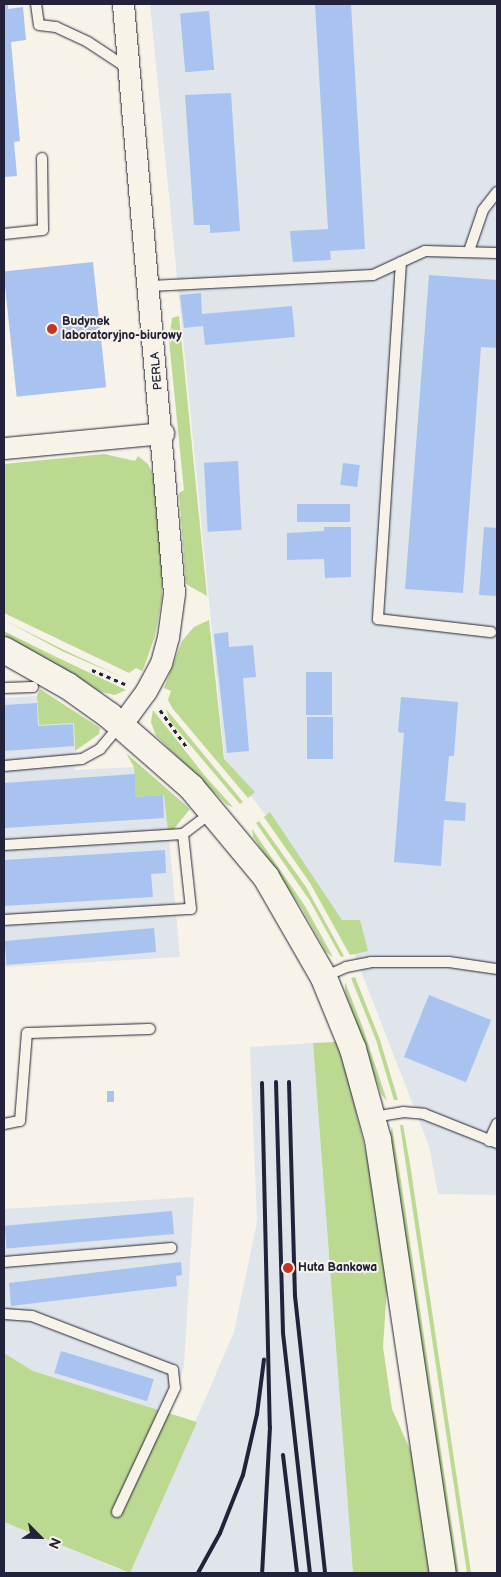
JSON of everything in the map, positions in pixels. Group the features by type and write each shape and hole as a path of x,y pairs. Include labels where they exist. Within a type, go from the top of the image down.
{"street":[{"name":"PERLA","path":"121,725 155,676 165,650 172,616 174,562 124,4"},
{"path":"4,448 163,433"},
{"path":"4,650 68,686 121,725 174,770 213,810 270,884 324,978 353,1049 373,1117 443,1573"}],"lane":[{"path":"36,4 39,25 56,27 88,42 130,70"},
{"path":"4,234 43,230 42,158"},
{"path":"469,250 483,210 497,192"},
{"path":"150,286 374,274 425,250 469,250 497,253"},
{"path":"401,262 378,619 491,632"},
{"path":"4,688 33,687"},
{"path":"4,766 82,759 100,750 121,725"},
{"path":"4,845 183,834 213,810"},
{"path":"4,920 190,909 183,834"},
{"path":"324,978 346,967 371,962 449,962 497,969"},
{"path":"4,1124 20,1121 27,1033 150,1029"},
{"path":"373,1117 404,1112 424,1114 493,1142 497,1124"},
{"path":"4,1262 171,1248"},
{"path":"4,1314 32,1316 173,1370 175,1388 118,1512"}],"shaded area":[{"path":"150,4 497,4 497,1195 438,1194 429,1146 349,940 292,849 225,763"},
{"path":"37,696 39,725 74,723 75,770 134,767 135,796 165,795 180,957 4,967 4,698"},
{"name":"Huta Bankowa","path":"313,1043 353,1573 130,1573 234,1332 257,1222 250,1047"},
{"path":"194,1197 184,1366 170,1414 33,1371 4,1353 4,1209"},
{"path":"4,1522 128,1573 4,1573"}],"green space":[{"path":"179,316 207,596 186,584 179,493 184,490 169,340 172,318"},
{"path":"104,454 135,461 138,456 148,464 154,477 162,562 162,598 155,636 144,667 142,671 136,668 129,673 4,613 4,464"},
{"path":"4,620 64,650 124,678 64,652"},
{"path":"209,620 224,759 255,792 248,798 173,709 168,700 171,691 164,688 182,641 194,627"},
{"path":"4,631 126,690 115,695 101,692 4,635"},
{"path":"40,689 100,728 99,734 75,751 74,723 39,725 37,696"},
{"path":"166,709 243,802 240,804 169,720"},
{"path":"153,710 205,776 233,807 227,805 156,736 151,722"},
{"path":"126,753 190,809 173,830 168,831 164,795 135,797 134,767"},
{"path":"270,812 342,920 360,920 368,951 350,955 310,883 264,817"},
{"path":"259,821 306,887 344,956 341,957 310,901 256,823"},
{"path":"252,829 305,906 333,957 326,952 302,909 253,837"},
{"path":"355,977 380,1040 398,1100 394,1100 376,1040 351,978"},
{"path":"345,982 363,1028 387,1101 381,1094 345,991"},
{"path":"336,1042 347,1075 371,1173 387,1287 383,1347 392,1409 412,1454 430,1573 353,1573 313,1043"},
{"path":"400,1125 403,1125 410,1164 471,1573 467,1573"},
{"path":"392,1127 459,1573 456,1573 390,1134"},
{"path":"4,1353 33,1371 197,1422 130,1573 4,1522"}],"building":[{"path":"4,4 8,4 8,9 23,7 26,40 11,42 20,141 14,142 17,176 4,177"},
{"path":"315,4 351,4 365,249 330,251 331,260 293,262 290,231 328,229"},
{"path":"209,11 214,70 185,72 180,14"},
{"path":"231,93 240,231 210,233 210,225 194,225 185,95"},
{"name":"Budynek laboratoryjno-biurowy","path":"93,262 106,387 17,397 4,271"},
{"path":"429,275 497,280 497,348 481,347 463,593 405,589"},
{"path":"201,293 202,314 292,306 295,337 205,345 203,326 184,328 180,295"},
{"path":"238,461 242,530 208,532 204,463"},
{"path":"343,463 360,465 357,487 340,485"},
{"path":"297,504 350,504 350,522 297,522"},
{"path":"324,527 351,527 351,577 325,578 324,559 287,560 287,533 324,531"},
{"path":"484,527 497,528 497,596 479,595"},
{"path":"228,632 229,647 253,645 256,677 243,678 249,751 227,753 214,634"},
{"path":"306,672 332,672 332,715 306,715"},
{"path":"401,697 458,702 454,756 449,756 445,801 466,803 465,821 444,820 441,866 394,862 404,733 398,732"},
{"path":"37,703 38,726 73,724 74,746 4,751 4,705"},
{"path":"307,717 333,717 333,759 307,759"},
{"path":"135,774 135,797 163,795 164,818 4,828 4,783"},
{"path":"165,850 166,873 151,874 153,897 4,906 4,860"},
{"path":"154,928 156,952 7,965 5,941"},
{"path":"429,995 491,1020 466,1082 404,1057"},
{"path":"107,1091 114,1091 114,1102 107,1102"},
{"path":"172,1211 174,1234 7,1249 5,1226"},
{"path":"181,1262 182,1275 176,1276 177,1286 11,1306 9,1283"},
{"path":"61,1351 154,1379 147,1401 54,1373"}],"railway":[{"path":"276,1082 283,1333 310,1573"},
{"path":"289,1082 295,1296 325,1573"},
{"path":"262,1083 270,1427 262,1573"},
{"path":"198,1573 220,1533 243,1475 257,1414 264,1359"},
{"path":"283,1455 297,1573"}],"place":[{"name":"Budynek laboratoryjno-biurowy","path":"52,329"},
{"name":"Huta Bankowa","path":"288,1268"}]}
